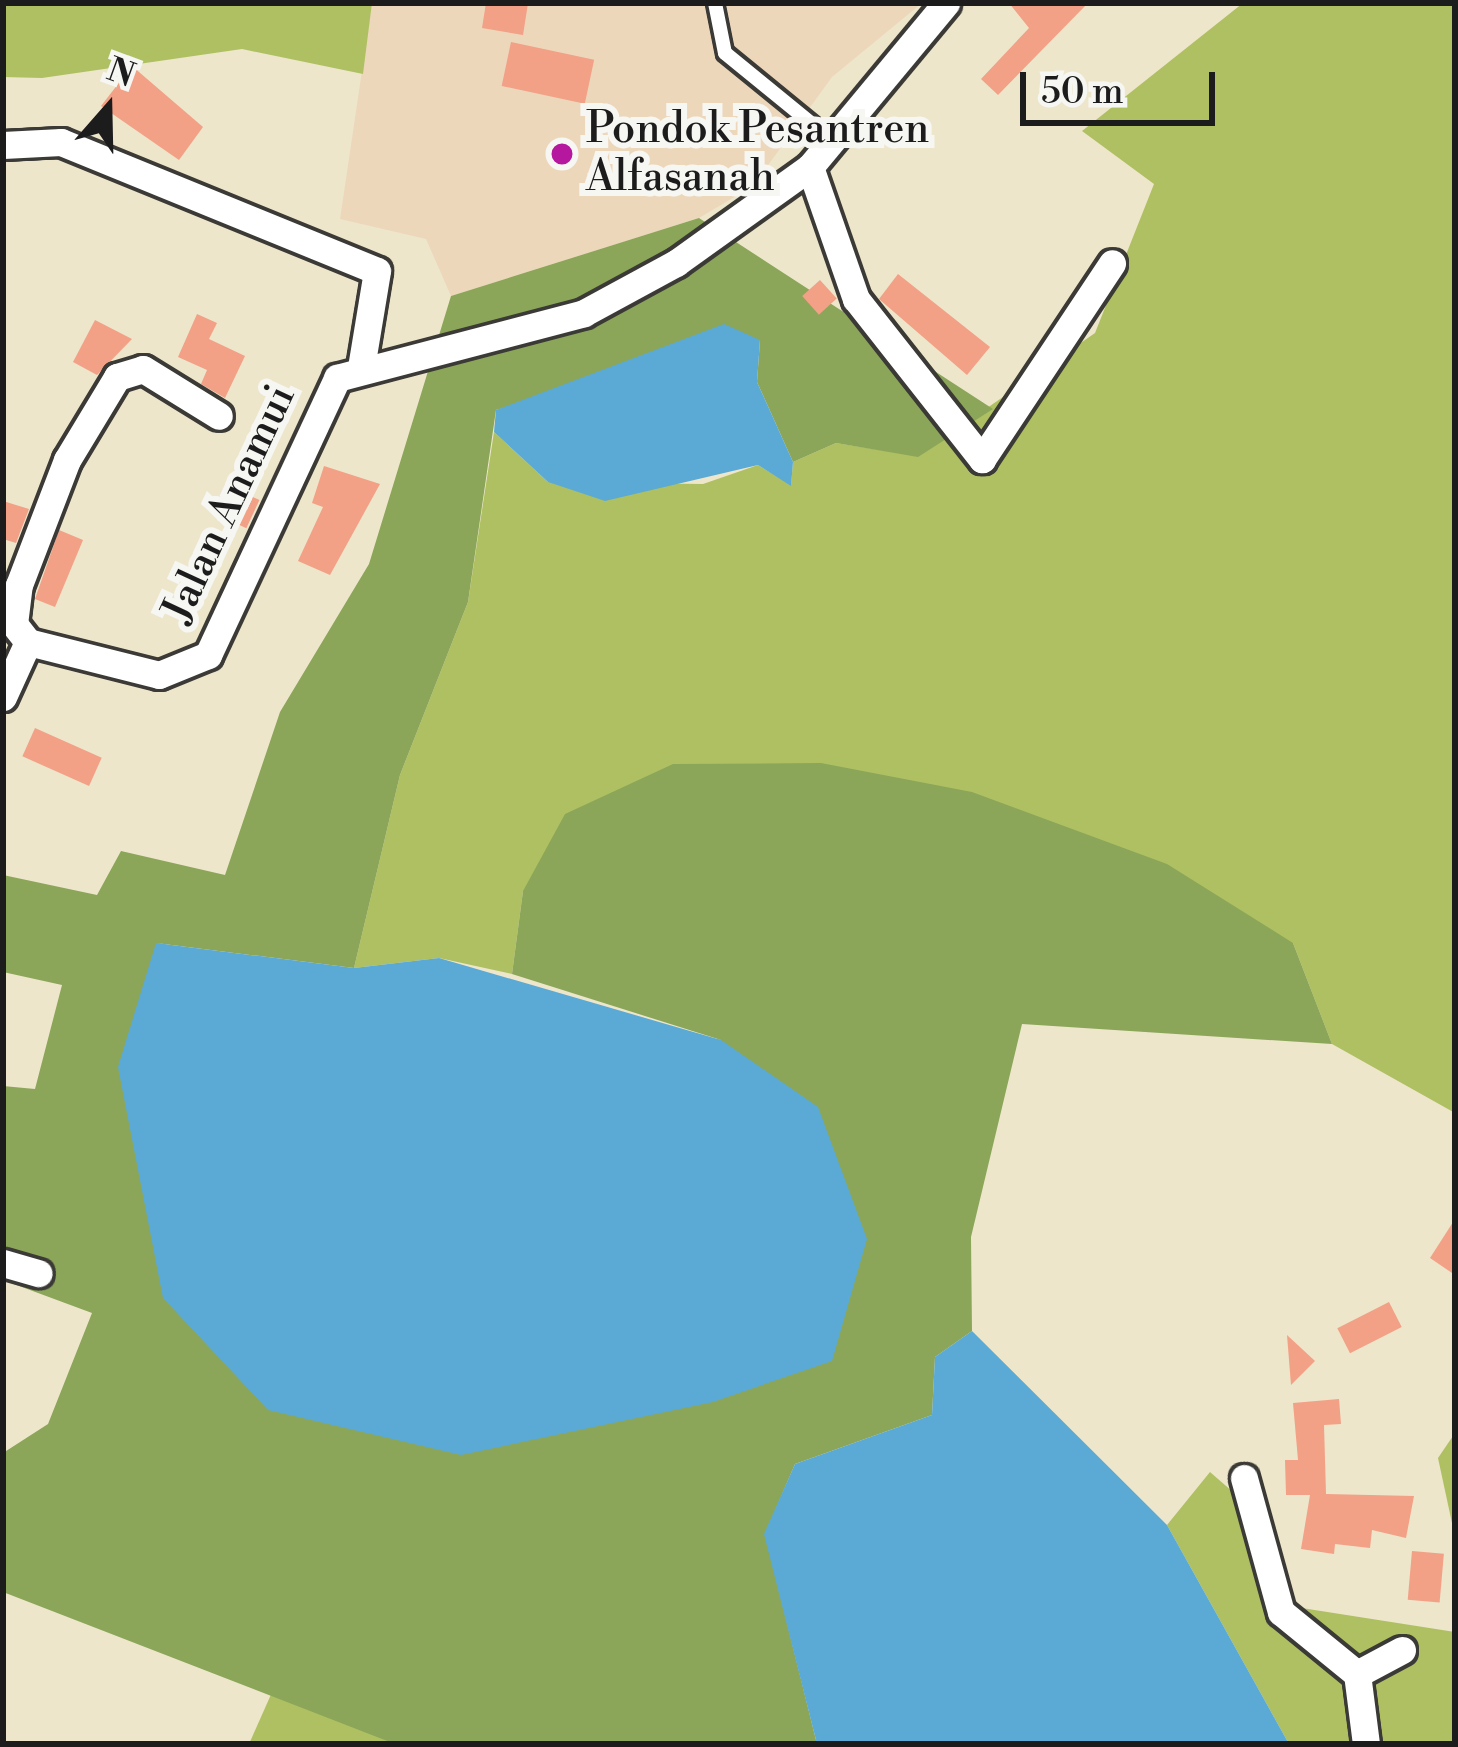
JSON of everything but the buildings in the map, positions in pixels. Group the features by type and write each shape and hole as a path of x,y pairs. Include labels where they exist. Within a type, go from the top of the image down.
{"street":[{"name":"Jalan Anamui","path":"28,643 159,675 208,655 274,530 313,411 338,378 584,313 810,167 828,137 946,3"},
{"path":"3,145 61,142 377,271 362,368"},
{"path":"810,167 856,299 982,459 1112,263"},
{"path":"3,697 28,643 14,624 19,585 67,460 118,377 143,369 219,416"},
{"path":"3,1262 39,1273"},
{"path":"1244,1478 1281,1612 1357,1674 1366,1744"},
{"path":"1357,1674 1402,1650"}],"lane":[{"path":"715,3 725,53 828,137"}],"shaded area":[{"name":"Pondok Pesantren Alfasanah","path":"372,3 922,3 832,77 753,186 699,218 451,296 426,239 340,219"}],"green space":[{"path":"3,3 372,3 363,74 242,49 42,78 3,77"},
{"path":"1243,3 1455,3 1455,1113 1332,1044 1293,943 523,891 512,974 439,958 354,968 400,775 468,602 494,432 548,482 703,484 758,465 791,485 793,462 836,443 918,456 1095,333 1154,184 1082,131"},
{"path":"699,218 993,409 918,457 836,443 793,462 757,382 760,340 496,410 468,602 400,775 354,968 156,943 721,1040 512,974 523,891 565,814 673,764 821,763 972,792 1167,864 1293,943 1332,1044 1022,1024 971,1237 972,1331 935,1357 932,1415 795,1464 765,1534 817,1744 395,1744 3,1592 3,1453 48,1424 92,1313 3,1280 3,1086 35,1089 62,985 3,972 3,875 97,895 121,851 225,875 280,712 369,564 451,296"},
{"path":"1455,1433 1455,1537 1438,1458"},
{"path":"1210,1472 1264,1519 1289,1606 1455,1632 1455,1744 1289,1744 1167,1525"},
{"path":"273,1690 395,1744 249,1744"}],"water":[{"path":"724,324 760,340 757,382 793,462 791,486 758,465 605,501 548,482 494,432 496,410"},
{"path":"156,943 354,968 439,958 721,1040 818,1107 867,1239 832,1361 713,1402 461,1455 268,1410 163,1298 118,1067"},
{"path":"972,1331 1167,1525 1289,1744 817,1744 764,1534 795,1464 932,1415 935,1357"}],"place":[{"name":"Pondok Pesantren Alfasanah","path":"562,154"}]}
